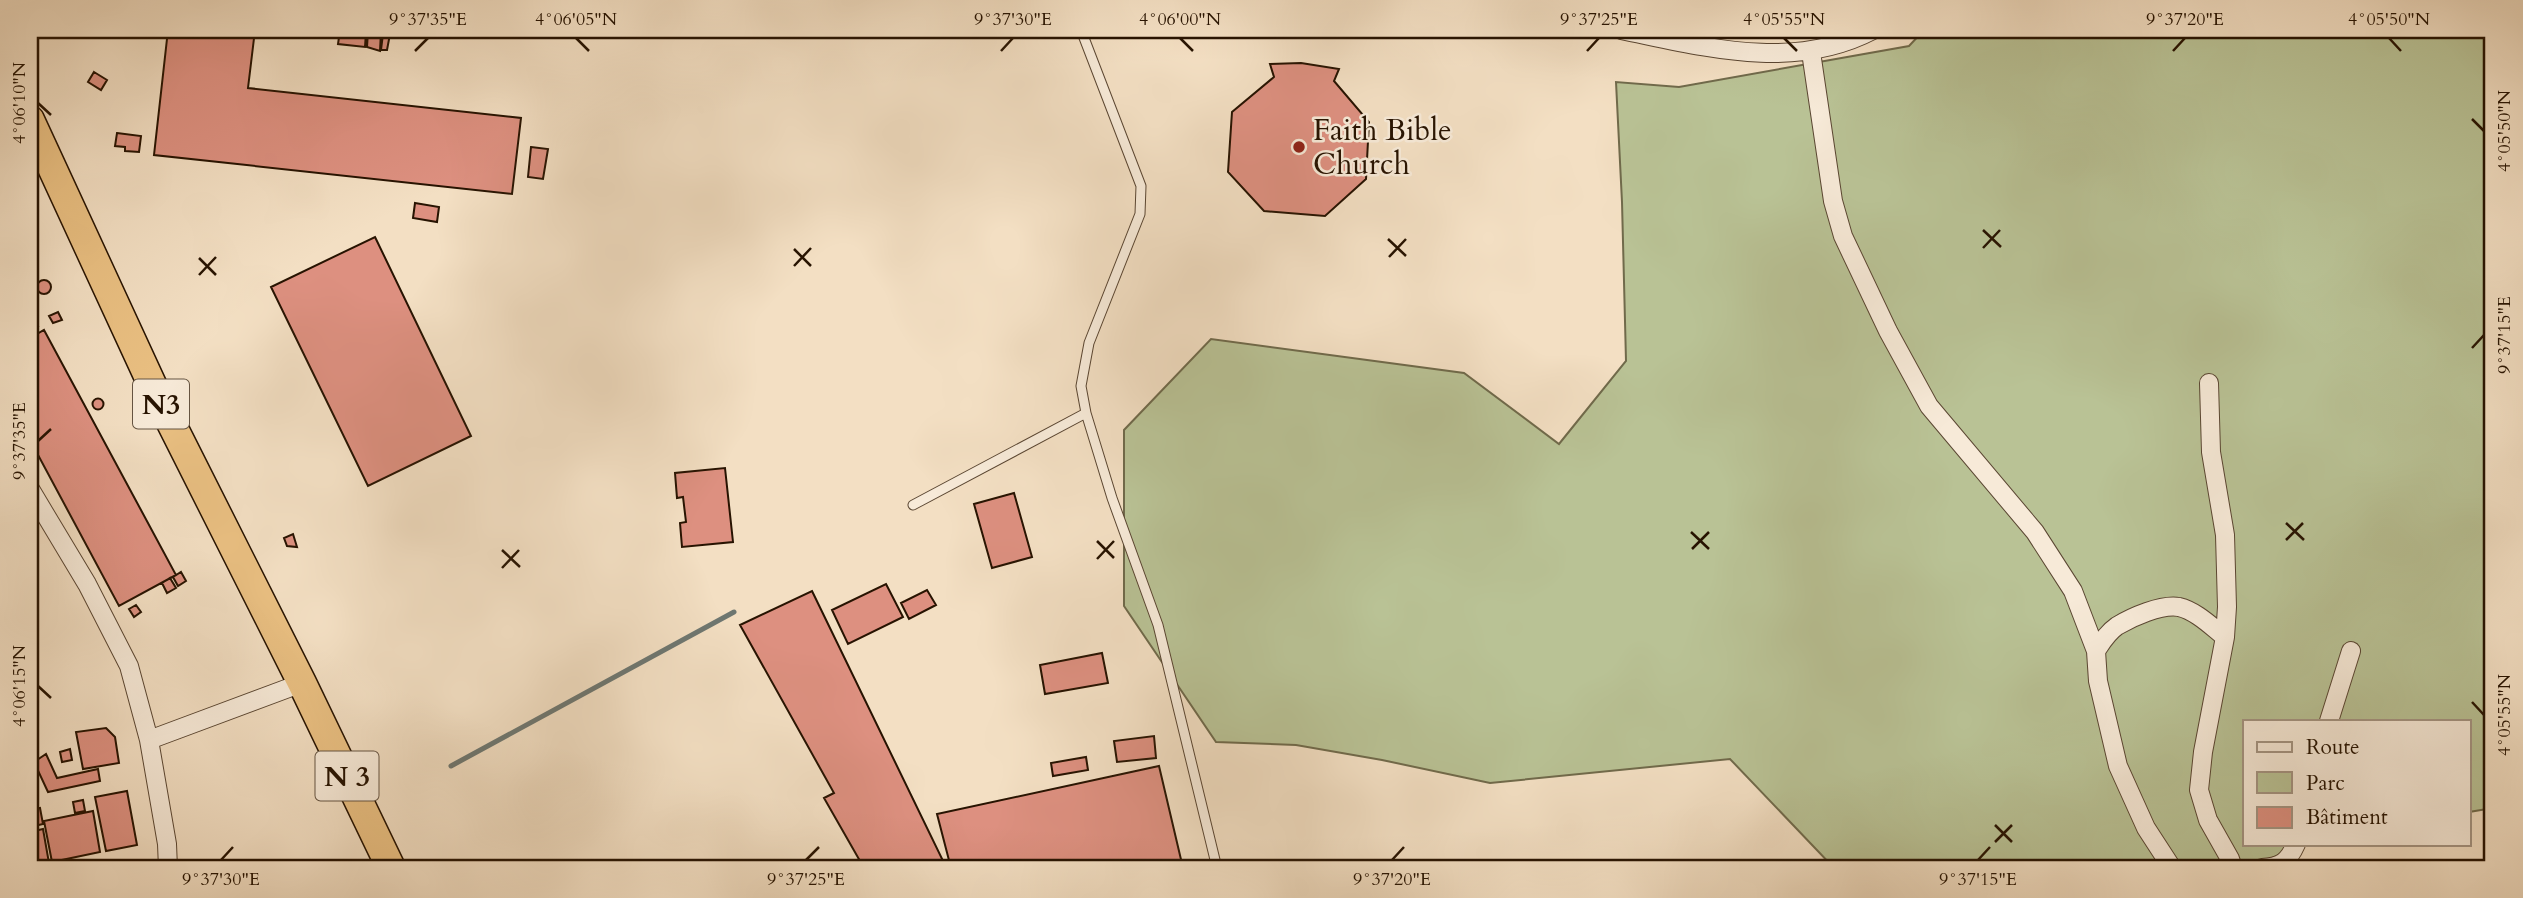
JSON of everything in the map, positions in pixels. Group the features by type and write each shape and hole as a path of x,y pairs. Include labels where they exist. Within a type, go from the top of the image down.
{"highway":[{"name":"N3","path":"30,120 155,391 302,683"},
{"name":"N 3","path":"302,683 391,868"}],"street":[{"path":"1621,30 1761,54 1811,52 1873,30"},
{"path":"1811,52 1833,201 1843,236 1888,331 1929,406 2035,533 2073,591 2096,652 2098,681 2118,766 2146,828 2172,868"},
{"path":"2209,383 2211,452 2225,535 2227,607 2225,637 2203,752 2199,789 2208,820 2233,868"},
{"path":"30,489 88,584 129,666 149,740 167,844 168,868"},
{"path":"2096,652 2107,635 2117,626 2162,608 2179,607 2190,612 2225,637"},
{"path":"2329,720 2351,650"},
{"path":"149,740 302,683"},
{"path":"2262,868 2277,867 2286,862 2295,846"}],"lane":[{"path":"1081,30 1141,186 1140,214 1089,343 1081,386 1086,413 1112,498 1158,625 1217,868"},
{"path":"913,505 1086,413"}],"green space":[{"path":"1924,30 2493,31 2493,808 2470,812 2470,720 2243,720 2243,846 2300,846 2248,868 1834,868 1730,759 1490,783 1296,745 1216,742 1124,606 1124,430 1211,339 1464,373 1559,444 1626,361 1616,82 1679,87 1909,46"}],"building":[{"path":"168,30 255,30 248,88 521,118 512,194 154,155"},
{"path":"340,30 366,32 365,47 338,44"},
{"path":"368,31 381,31 380,51 367,47"},
{"path":"383,34 390,34 387,50 381,50"},
{"name":"Faith Bible Church","path":"1301,63 1339,69 1334,81 1369,122 1366,179 1325,216 1264,211 1228,172 1232,112 1274,77 1270,64"},
{"path":"94,72 107,80 101,90 88,82"},
{"path":"117,133 141,136 139,152 125,151 125,147 115,146"},
{"path":"531,147 548,149 543,179 528,177"},
{"path":"415,203 439,207 437,222 413,218"},
{"path":"375,237 471,436 368,486 271,287"},
{"path":"41,280 47,280 51,287 47,294 41,294 37,290 37,284"},
{"path":"30,308 38,326 30,329"},
{"path":"58,312 62,320 53,323 49,316"},
{"path":"44,330 176,575 119,606 30,440 30,338"},
{"path":"98,399 102,400 102,408 98,409 94,408 93,404 94,400"},
{"path":"725,468 733,542 682,547 680,523 686,522 683,497 677,498 675,473"},
{"path":"1014,493 1032,557 992,568 974,504"},
{"path":"293,534 297,547 287,546 284,538"},
{"path":"181,572 186,581 178,586 173,577"},
{"path":"170,578 176,588 167,593 162,583"},
{"path":"886,584 903,617 848,644 832,610"},
{"path":"927,590 936,605 909,619 901,603"},
{"path":"812,591 945,868 864,868 824,798 834,793 740,625"},
{"path":"136,605 141,612 134,617 129,609"},
{"path":"1102,653 1108,683 1045,694 1040,665"},
{"path":"106,728 115,737 119,763 83,769 76,732"},
{"path":"1154,736 1156,758 1117,762 1114,741"},
{"path":"70,749 72,760 62,762 60,752"},
{"path":"46,754 57,778 98,769 100,781 48,792 34,762"},
{"path":"1086,757 1088,770 1053,776 1051,763"},
{"path":"1159,766 1183,868 951,868 937,814"},
{"path":"127,791 137,845 106,851 95,797"},
{"path":"83,800 85,811 75,813 73,802"},
{"path":"40,808 43,824 30,827 30,810"},
{"path":"93,811 100,852 52,862 44,821"},
{"path":"43,829 49,863 37,866 30,832"}],"waterway":[{"path":"451,766 734,612"}],"place":[{"name":"Faith Bible Church","path":"1299,147"}]}
